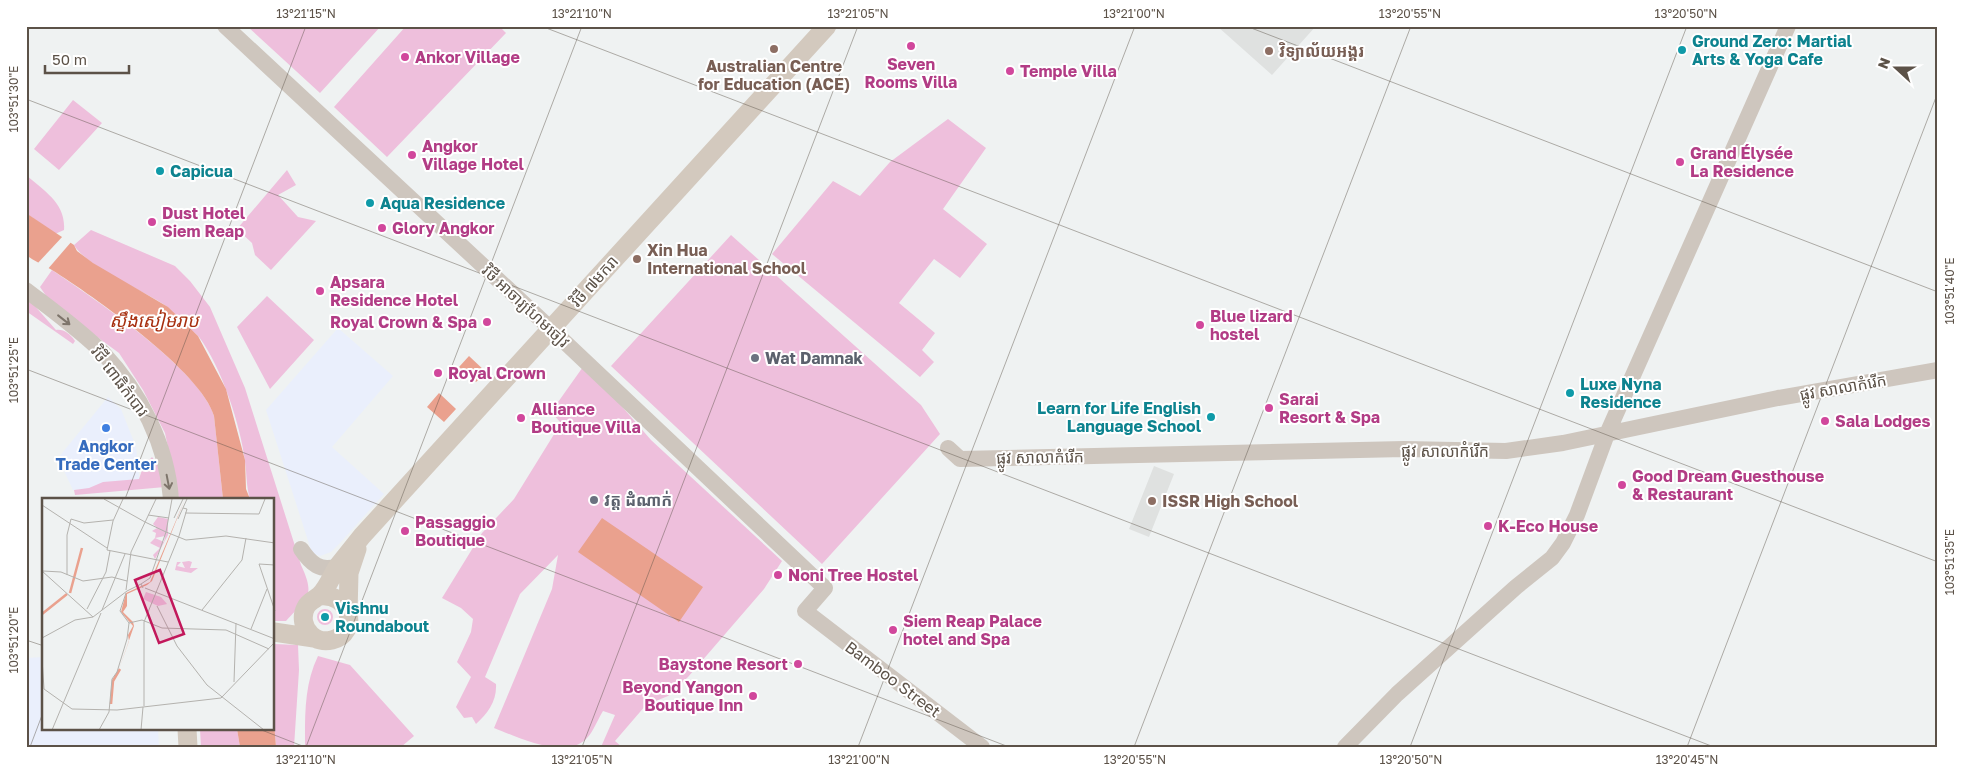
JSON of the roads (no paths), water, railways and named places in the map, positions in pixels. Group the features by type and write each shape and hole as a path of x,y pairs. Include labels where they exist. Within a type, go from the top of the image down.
{"main road":[{"name":"វិថី ៧មករា","path":"319,596 338,566 362,536 827,26"},
{"name":"វិថី ៧មករា","path":"348,614 349,573 362,536"},
{"path":"319,596 334,597 341,601 348,614 346,629 336,639 326,641 276,632 303,615 310,602 319,596"},
{"path":"303,615 307,632 314,638"},
{"path":"187,730 188,747"}],"street":[{"name":"វិថី អាចារ្យហែមចៀវ","path":"225,26 551,329 825,588 805,611"},
{"path":"1345,747 1397,694 1516,587 1552,558 1562,543 1577,515 1607,434 1788,26"},
{"name":"វិថី ពោធិកំបោរ","path":"26,290 104,354 146,412 163,454 170,498"},
{"name":"ផ្លូវ សាលាកំរើក","path":"948,448 960,459 1404,449 1506,451 1542,447 1778,398 1938,370"},
{"path":"301,549 314,565 322,569 338,566"},
{"name":"Bamboo Street","path":"805,611 982,747"}],"water":[{"name":"ស្ទឹងសៀមរាប","path":"26,213 74,245 77,251 93,263 168,307 198,336 226,389 245,460 246,489 250,498 223,498 214,416 205,398 189,378 144,336 118,316 52,270 26,255"},
{"path":"469,356 486,372 476,382 459,367"},
{"path":"439,393 456,409 444,422 427,407"},
{"path":"602,518 703,587 679,622 578,552"},
{"path":"237,730 275,730 276,747 240,747"}],"place":[{"name":"Seven Rooms Villa","path":"911,46"},
{"name":"Australian Centre for Education (ACE)","path":"774,49"},
{"name":"Ground Zero: Martial Arts & Yoga Cafe","path":"1682,50"},
{"name":"វិទ្យាល័យអង្គរ","path":"1269,51"},
{"name":"Ankor Village","path":"405,57"},
{"name":"Temple Villa","path":"1010,71"},
{"name":"Angkor Village Hotel","path":"412,155"},
{"name":"Grand Élysée La Residence","path":"1680,162"},
{"name":"Capicua","path":"160,171"},
{"name":"Aqua Residence","path":"370,203"},
{"name":"Dust Hotel Siem Reap","path":"152,222"},
{"name":"Glory Angkor","path":"382,228"},
{"name":"Xin Hua International School","path":"637,259"},
{"name":"Apsara Residence Hotel","path":"320,291"},
{"name":"Royal Crown & Spa","path":"487,322"},
{"name":"Blue lizard hostel","path":"1200,325"},
{"name":"Wat Damnak","path":"755,358"},
{"name":"Royal Crown","path":"438,373"},
{"name":"Luxe Nyna Residence","path":"1570,393"},
{"name":"Sarai Resort & Spa","path":"1269,408"},
{"name":"Learn for Life English Language School","path":"1211,417"},
{"name":"Alliance Boutique Villa","path":"521,418"},
{"name":"Sala Lodges","path":"1825,421"},
{"name":"Angkor Trade Center","path":"106,428"},
{"name":"Good Dream Guesthouse & Restaurant","path":"1622,485"},
{"name":"វត្ត ដំំណាក់","path":"594,500"},
{"name":"ISSR High School","path":"1152,501"},
{"name":"K-Eco House","path":"1488,526"},
{"name":"Passaggio Boutique","path":"405,531"},
{"name":"Noni Tree Hostel","path":"778,575"},
{"name":"Vishnu Roundabout","path":"325,617"},
{"name":"Siem Reap Palace hotel and Spa","path":"893,630"},
{"name":"Baystone Resort","path":"798,664"},
{"name":"Beyond Yangon Boutique Inn","path":"753,696"}]}
